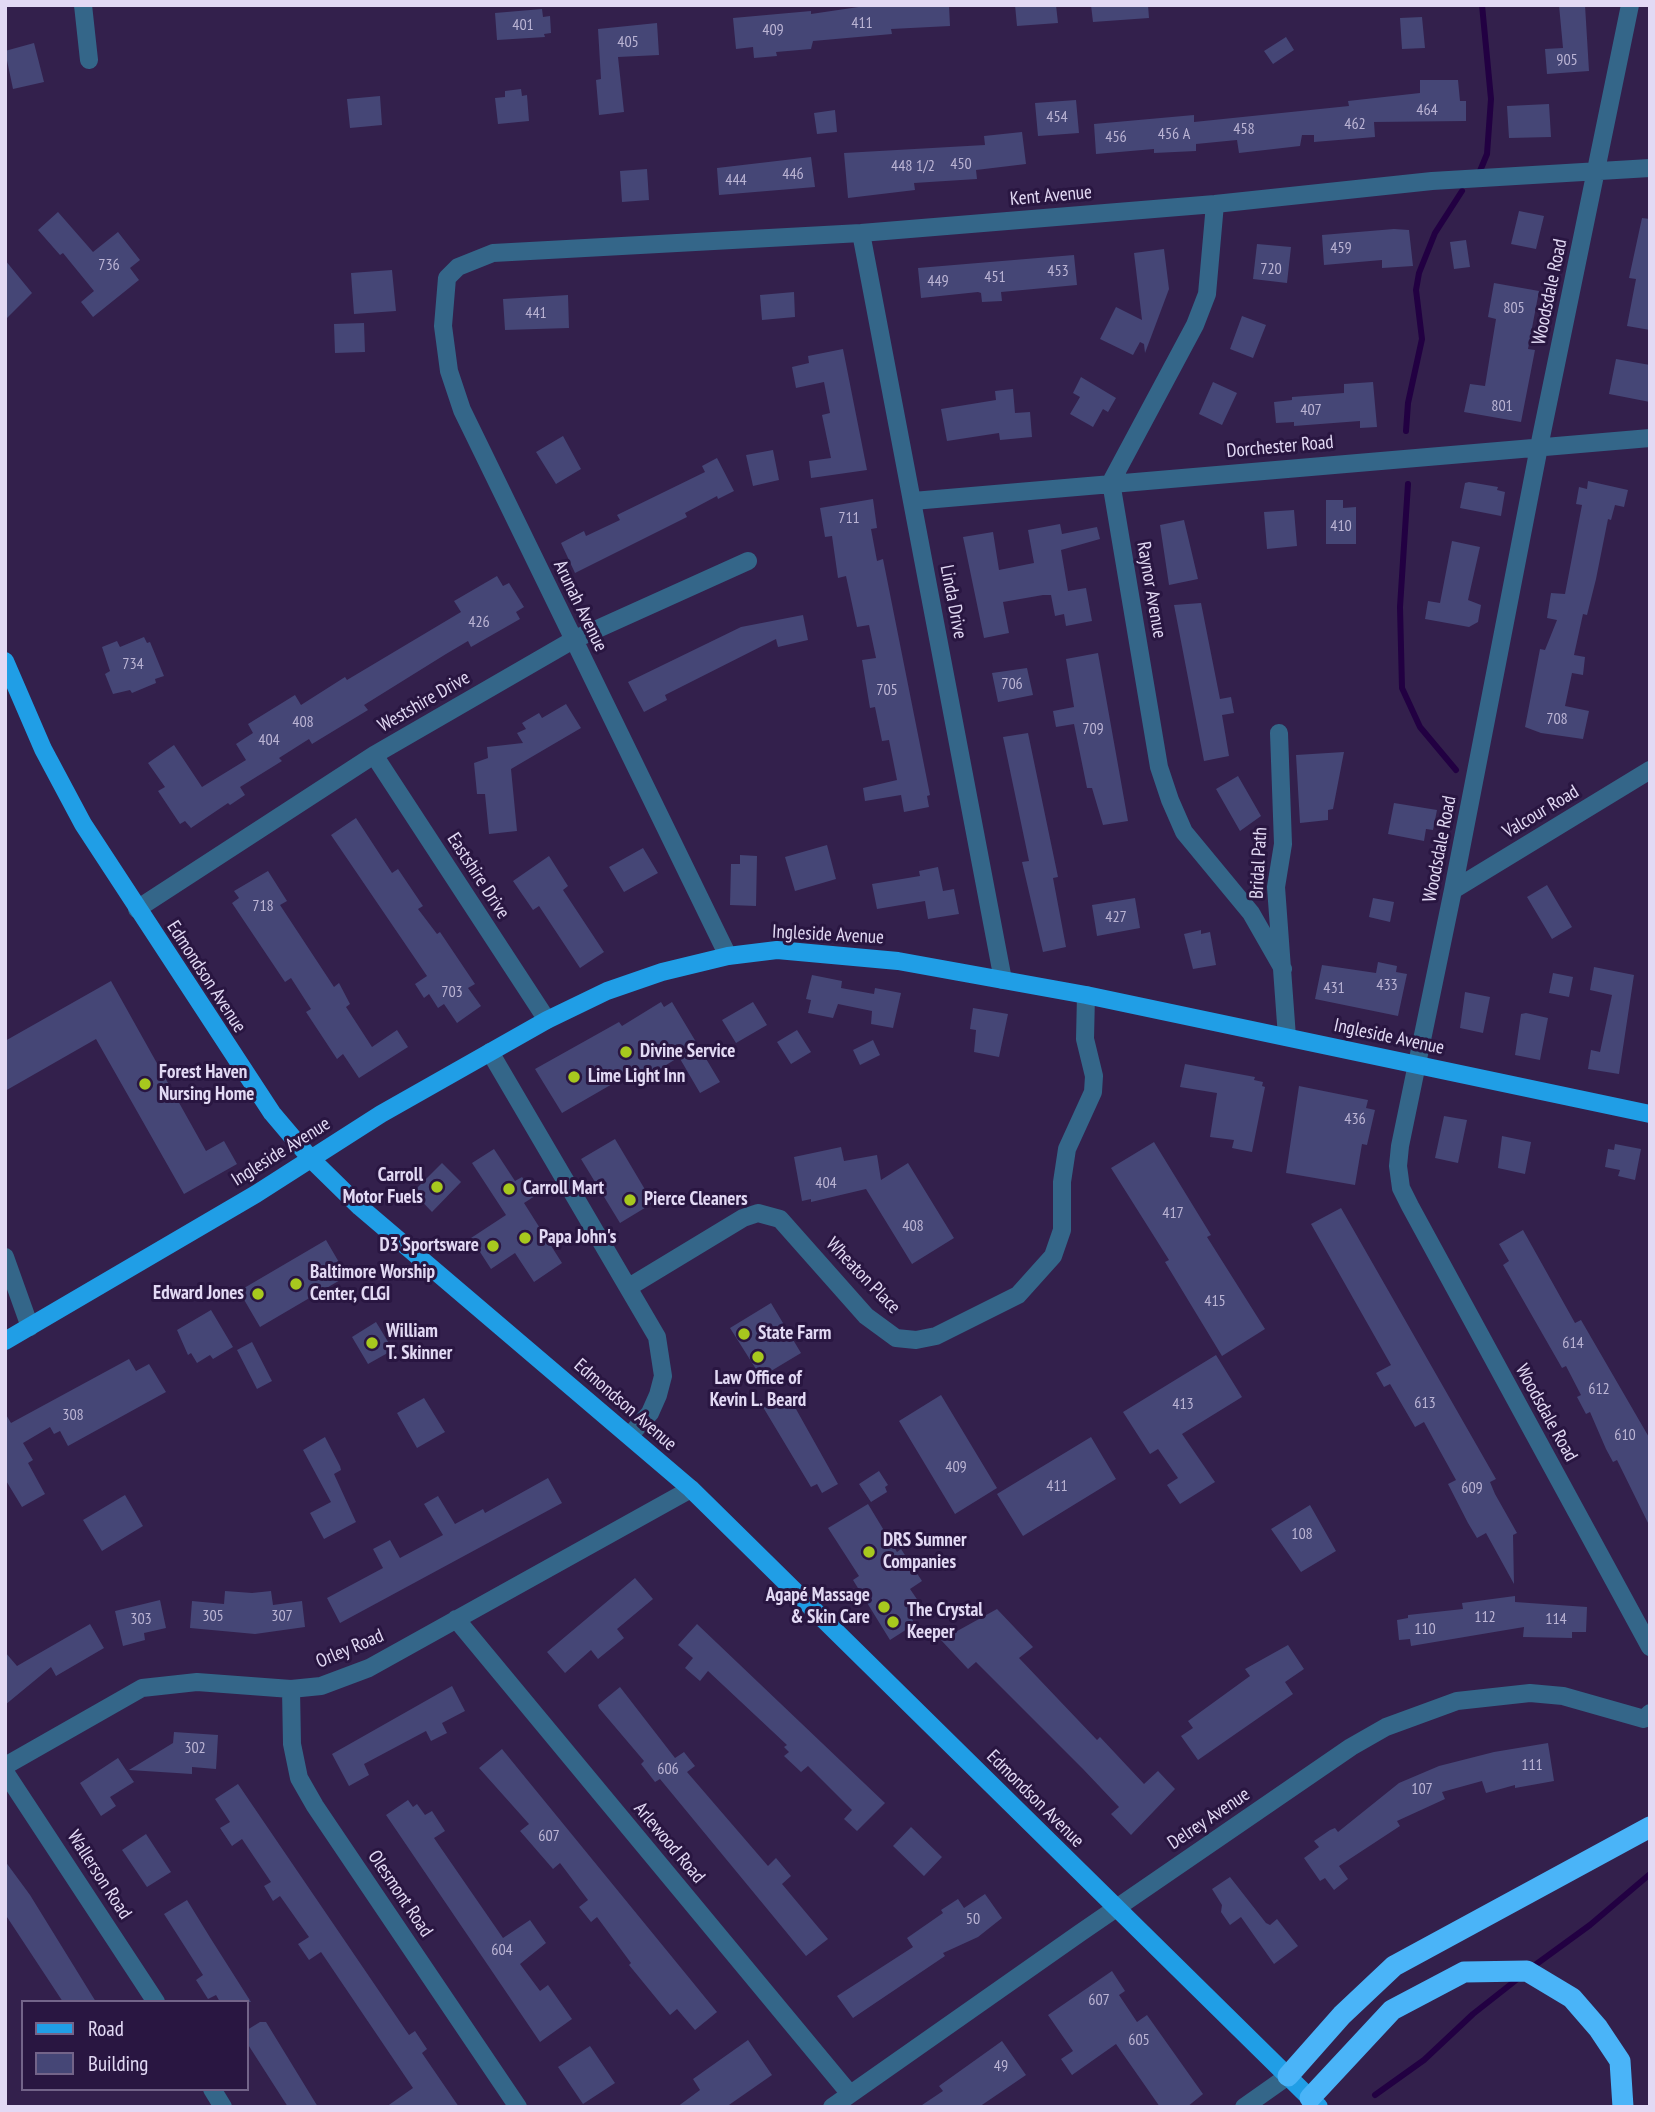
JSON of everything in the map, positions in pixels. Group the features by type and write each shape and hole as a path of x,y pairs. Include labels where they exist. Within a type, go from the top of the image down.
{"highway":[{"path":"1288,2076 1342,2015 1394,1966 1650,1827"},
{"path":"1314,2102 1392,2010 1464,1972 1527,1971 1573,1998 1598,2028 1620,2061 1623,2107"}],"main road":[{"name":"Edmondson Avenue","path":"5,661 43,749 68,797 137,909 272,1113 312,1159 360,1207 691,1489 1314,2102"},
{"name":"Ingleside Avenue","path":"5,1341 312,1159 381,1114 548,1020 607,992 662,972 728,956 776,950 835,953 1003,980 1086,995 1650,1114"}],"street":[{"path":"83,5 89,60"},
{"name":"Woodsdale Road","path":"1630,5 1400,1146 1401,1188 1650,1647"},
{"name":"Kent Avenue","path":"458,267 493,253 861,233 1215,204 1432,181 1650,168"},
{"path":"1111,482 1195,325 1207,294 1215,204"},
{"name":"Linda Drive","path":"861,233 1003,980"},
{"name":"Arunah Avenue","path":"458,267 447,278 444,298 443,326 449,371 481,452 728,956"},
{"name":"Dorchester Road","path":"913,501 1650,438"},
{"name":"Raynor Avenue","path":"1111,482 1160,767 1170,800 1184,832 1251,913 1283,969"},
{"name":"Westshire Drive","path":"137,909 374,755 573,640 748,561"},
{"name":"Bridal Path","path":"1279,733 1283,844 1276,887 1287,1037"},
{"name":"Eastshire Drive","path":"374,755 548,1020"},
{"name":"Valcour Road","path":"1453,890 1650,770"},
{"name":"Wheaton Place","path":"628,1287 743,1218 758,1213 780,1219 866,1316 896,1338 916,1340 936,1336 1018,1295 1053,1256 1062,1230 1062,1182 1068,1149 1093,1092 1094,1076 1085,1039 1086,995"},
{"path":"490,1052 657,1337 663,1376 650,1413 630,1435"},
{"path":"5,1256 30,1327"},
{"name":"Orley Road","path":"5,1766 142,1688 197,1682 291,1689 321,1686 369,1668 691,1489"},
{"name":"Arlewood Road","path":"456,1619 850,2094"},
{"name":"Olesmont Road","path":"291,1689 292,1744 304,1787 518,2107"},
{"name":"Delrey Avenue","path":"832,2107 1116,1908 1351,1747 1386,1727 1457,1701 1530,1693 1563,1696 1644,1718 1650,1713"},
{"name":"Wallerson Road","path":"5,1772 155,2000"},
{"path":"1244,2107 1288,2076"},
{"path":"213,2091 223,2107"}],"building":[{"path":"872,5 949,5 950,26 891,29 892,34 813,41 811,49 776,52 777,56 754,58 753,47 736,49 733,18 811,11 811,14"},
{"path":"1015,5 1056,5 1058,23 1017,26"},
{"path":"1091,5 1148,5 1149,18 1093,22"},
{"path":"1559,5 1585,5 1589,71 1547,74 1545,49 1563,48"},
{"path":"542,9 543,17 550,16 551,33 544,34 545,37 497,40 495,13"},
{"path":"1422,17 1425,48 1402,49 1400,18"},
{"path":"657,23 659,55 618,57 624,112 599,115 596,80 601,79 598,29"},
{"path":"1286,37 1294,50 1273,64 1264,51"},
{"path":"34,43 44,82 13,89 5,51"},
{"path":"1420,80 1458,80 1460,101 1466,101 1466,121 1374,122 1375,137 1314,142 1314,135 1302,135 1300,146 1239,153 1237,140 1196,144 1196,151 1154,153 1154,149 1096,154 1094,124 1194,115 1194,122 1349,106 1348,101 1420,93"},
{"path":"521,89 522,96 527,95 529,121 498,124 495,98 505,97 505,91"},
{"path":"380,96 382,125 350,128 347,99"},
{"path":"1076,100 1079,133 1038,136 1035,103"},
{"path":"1549,104 1551,137 1509,138 1507,106"},
{"path":"835,110 837,132 817,134 814,113"},
{"path":"1022,132 1026,164 976,170 977,179 914,183 915,190 848,198 844,153 985,145 984,136"},
{"path":"811,157 815,187 719,195 717,168"},
{"path":"647,169 649,200 622,202 620,171"},
{"path":"1519,211 1544,216 1536,249 1511,244"},
{"path":"58,212 93,252 118,232 140,260 130,268 139,280 93,317 81,302 94,291 63,253 60,255 38,230"},
{"path":"1642,218 1650,219 1650,330 1627,326 1636,279 1629,278"},
{"path":"1409,230 1413,266 1382,268 1382,260 1324,265 1322,235"},
{"path":"1466,240 1470,267 1454,269 1450,242"},
{"path":"1257,244 1291,247 1287,283 1253,279"},
{"path":"1164,249 1169,289 1145,353 1144,344 1140,342 1133,355 1100,339 1116,307 1142,320 1134,253"},
{"path":"1074,255 1077,285 1001,292 1002,301 982,302 981,293 978,292 921,298 918,268"},
{"path":"5,260 32,293 5,320"},
{"path":"392,270 396,311 354,314 351,273"},
{"path":"1494,283 1539,291 1528,349 1535,350 1521,422 1464,412 1470,384 1485,386 1496,319 1488,317"},
{"path":"794,292 795,317 762,320 760,295"},
{"path":"568,295 569,328 505,330 503,299"},
{"path":"1242,316 1266,325 1253,358 1230,349"},
{"path":"364,323 365,352 335,353 334,324"},
{"path":"843,349 867,470 811,478 809,461 831,458 822,415 830,413 824,382 796,388 792,367 809,363 808,356"},
{"path":"1616,359 1650,365 1650,402 1609,394"},
{"path":"1081,377 1116,398 1108,412 1103,409 1093,427 1070,414 1080,397 1073,393"},
{"path":"1213,382 1237,393 1222,425 1199,414"},
{"path":"1373,382 1377,427 1360,428 1360,421 1294,426 1294,422 1276,423 1274,402 1292,400 1292,397 1344,393 1344,384"},
{"path":"1013,389 1015,413 1030,412 1032,437 1000,440 999,433 947,441 941,409 996,400 995,391"},
{"path":"563,436 581,469 556,484 536,452"},
{"path":"773,450 779,480 753,486 746,455"},
{"path":"717,458 734,491 718,499 717,496 685,513 687,517 575,573 561,543 584,531 586,536 620,520 617,515 705,472 702,466"},
{"path":"1588,481 1628,490 1624,507 1615,505 1611,520 1608,519 1587,615 1583,614 1574,655 1585,657 1583,675 1572,673 1565,706 1589,711 1583,739 1541,733 1525,727 1540,649 1545,650 1557,620 1547,618 1551,593 1565,594 1582,505 1576,504 1579,487 1587,489"},
{"path":"1465,483 1498,487 1497,490 1505,492 1501,516 1460,508"},
{"path":"873,499 877,528 871,529 877,561 883,559 930,795 927,796 929,807 904,812 901,795 865,801 863,788 897,780 889,740 882,741 875,707 870,708 862,660 876,658 869,625 857,627 846,576 838,578 832,536 825,537 820,508"},
{"path":"1326,500 1343,500 1343,508 1356,507 1356,544 1326,544"},
{"path":"1294,510 1297,546 1267,549 1264,512"},
{"path":"1184,520 1198,579 1169,585 1160,525"},
{"path":"1060,524 1062,534 1097,527 1100,539 1061,550 1068,591 1086,588 1092,621 1066,626 1064,614 1055,616 1051,595 1043,595 1003,602 1009,633 984,638 963,537 993,532 999,570 1034,563 1028,530"},
{"path":"1452,541 1480,547 1468,600 1481,605 1478,622 1469,627 1425,619 1428,601 1440,603"},
{"path":"497,576 503,586 509,583 524,607 516,612 520,619 471,647 468,641 364,705 368,710 312,744 309,739 279,758 282,761 240,787 245,795 230,805 228,803 191,828 185,821 180,824 158,791 165,787 148,763 174,745 202,787 246,760 236,744 253,733 248,724 295,695 301,705 345,677 347,680 461,612 454,601"},
{"path":"1201,603 1220,699 1231,697 1234,713 1222,715 1229,756 1204,761 1174,605"},
{"path":"803,615 808,640 778,647 776,639 665,695 667,700 644,712 628,682 741,627"},
{"path":"144,637 147,643 150,642 164,676 155,679 156,683 132,693 130,690 113,694 105,674 110,671 102,647 117,641 120,647"},
{"path":"1098,653 1128,821 1103,825 1092,788 1087,788 1074,724 1056,727 1053,711 1074,707 1066,659"},
{"path":"1027,668 1033,695 998,702 992,673"},
{"path":"566,704 581,728 511,769 517,831 489,834 485,794 477,794 474,763 488,758 487,747 523,743 517,733 526,729 522,723 539,713 542,718"},
{"path":"1028,733 1058,877 1053,878 1066,947 1043,952 1022,862 1029,861 1003,737"},
{"path":"1344,752 1333,809 1328,810 1328,820 1300,823 1296,755"},
{"path":"1238,776 1261,816 1240,831 1216,789"},
{"path":"1394,803 1437,810 1433,830 1426,829 1424,841 1388,834"},
{"path":"356,818 392,873 398,869 423,906 418,909 437,934 440,932 475,984 468,988 481,1006 457,1023 444,1004 438,1008 429,994 424,998 415,984 427,976 331,835"},
{"path":"827,845 836,879 795,891 785,857"},
{"path":"643,848 658,873 624,892 609,867"},
{"path":"740,855 757,856 756,906 730,905 731,864 740,864"},
{"path":"549,856 568,886 563,890 604,952 580,968 539,906 533,910 513,881"},
{"path":"938,867 943,891 954,889 959,914 928,919 925,901 877,909 872,884 920,876 919,871"},
{"path":"268,871 287,901 280,905 334,987 339,983 350,1004 346,1007 372,1047 397,1030 408,1047 359,1078 343,1054 337,1059 306,1012 311,1009 291,978 285,982 232,903 239,898 234,891"},
{"path":"1547,885 1572,927 1552,939 1527,897"},
{"path":"1135,898 1140,928 1097,936 1092,905"},
{"path":"1373,898 1394,902 1390,922 1369,917"},
{"path":"1201,930 1201,934 1210,932 1216,965 1193,969 1184,934"},
{"path":"1378,962 1397,966 1396,972 1407,974 1398,1016 1315,999 1322,965 1376,973"},
{"path":"1594,967 1634,975 1619,1074 1588,1069 1591,1050 1600,1052 1612,995 1590,990"},
{"path":"1553,973 1573,977 1569,997 1549,993"},
{"path":"812,975 842,981 841,988 874,994 875,988 901,993 893,1028 871,1024 872,1011 838,1004 833,1018 808,1013 811,1000 806,999"},
{"name":"Forest Haven Nursing Home","path":"111,981 206,1151 224,1141 237,1164 184,1194 96,1039 5,1091 5,1041"},
{"path":"1465,992 1490,997 1483,1033 1460,1028"},
{"path":"661,1002 664,1007 672,1002 720,1082 700,1093 679,1057 639,1082 633,1072 562,1113 535,1069 619,1022 622,1026"},
{"path":"753,1002 767,1025 736,1043 722,1020"},
{"path":"973,1008 1008,1014 999,1057 974,1052 976,1030 970,1029"},
{"path":"1521,1014 1548,1018 1540,1060 1515,1055"},
{"path":"797,1030 811,1052 791,1064 777,1042"},
{"path":"873,1040 880,1055 860,1065 853,1050"},
{"path":"1185,1064 1255,1077 1254,1080 1263,1082 1262,1086 1265,1087 1252,1152 1232,1148 1234,1140 1210,1137 1217,1093 1180,1087"},
{"path":"1299,1086 1368,1100 1366,1108 1375,1110 1367,1145 1362,1144 1355,1185 1286,1173"},
{"path":"1444,1116 1467,1120 1458,1163 1435,1158"},
{"path":"1502,1136 1531,1142 1525,1174 1498,1168"},
{"path":"615,1139 653,1203 620,1223 581,1159"},
{"path":"1154,1142 1211,1235 1207,1237 1265,1329 1222,1356 1165,1262 1169,1260 1111,1168"},
{"path":"1615,1144 1641,1149 1635,1180 1618,1176 1620,1170 1605,1167 1608,1149 1614,1150"},
{"path":"841,1147 844,1161 877,1155 881,1180 908,1163 954,1238 912,1264 866,1189 811,1202 811,1199 802,1201 794,1157"},
{"path":"494,1149 515,1181 522,1177 535,1196 524,1203 562,1263 534,1282 515,1253 491,1269 471,1238 506,1215 472,1163"},
{"name":"Carroll Motor Fuels","path":"442,1163 461,1182 432,1212 413,1192"},
{"path":"1341,1208 1496,1479 1490,1482 1517,1533 1513,1535 1514,1584 1486,1533 1477,1538 1468,1523 1448,1484 1456,1480 1424,1422 1415,1427 1390,1384 1384,1387 1376,1373 1391,1365 1311,1224"},
{"path":"1523,1230 1575,1323 1581,1320 1650,1439 1650,1527 1617,1460 1613,1462 1590,1412 1586,1414 1577,1397 1581,1395 1566,1366 1562,1368 1503,1265 1509,1261 1499,1244"},
{"path":"326,1240 347,1276 260,1327 239,1291"},
{"path":"771,1303 801,1353 761,1377 730,1328"},
{"path":"211,1310 233,1347 213,1359 210,1355 197,1363 191,1353 188,1355 177,1330"},
{"path":"376,1322 393,1350 368,1364 352,1337"},
{"path":"252,1342 272,1381 257,1389 237,1350"},
{"path":"1216,1355 1242,1397 1182,1434 1215,1482 1180,1504 1167,1485 1178,1478 1158,1449 1150,1454 1123,1412"},
{"path":"129,1359 136,1371 149,1364 166,1392 68,1446 60,1431 54,1434 50,1427 23,1443 33,1460 28,1463 45,1494 22,1507 5,1479 5,1413 11,1423"},
{"path":"787,1393 838,1484 822,1493 817,1484 811,1487 763,1407"},
{"path":"941,1395 997,1488 955,1514 899,1421"},
{"path":"424,1398 445,1432 417,1448 397,1413"},
{"path":"325,1437 341,1470 334,1474 356,1522 324,1539 310,1513 331,1502 303,1450"},
{"path":"1091,1437 1116,1479 1023,1536 997,1494"},
{"path":"879,1471 888,1485 885,1487 887,1492 871,1502 859,1484"},
{"path":"548,1478 562,1503 340,1623 327,1598 383,1568 373,1549 390,1540 400,1558 443,1535 424,1504 438,1496 455,1524 483,1509 485,1513"},
{"path":"125,1495 143,1526 102,1551 83,1520"},
{"path":"868,1504 897,1552 901,1549 922,1581 910,1589 925,1611 912,1619 915,1624 890,1640 853,1580 859,1576 828,1528"},
{"path":"1310,1505 1336,1551 1301,1572 1271,1529"},
{"path":"635,1578 653,1599 617,1629 624,1638 598,1659 591,1650 565,1673 547,1652"},
{"path":"225,1591 271,1591 273,1605 302,1601 305,1627 255,1634 190,1628 192,1601 224,1604"},
{"path":"1515,1596 1515,1602 1587,1607 1586,1632 1572,1632 1572,1638 1523,1637 1524,1627 1411,1646 1410,1639 1399,1640 1397,1620 1408,1618 1408,1615 1463,1609 1462,1603"},
{"path":"160,1600 166,1628 144,1633 145,1640 123,1646 115,1611"},
{"path":"997,1609 1033,1647 1019,1658 1097,1740 1100,1737 1144,1784 1158,1771 1175,1789 1131,1835 1111,1814 1119,1807 1083,1769 976,1662 968,1669 941,1640"},
{"path":"90,1624 104,1648 56,1676 51,1667 5,1705 5,1652 17,1666"},
{"path":"697,1624 885,1803 857,1831 844,1819 852,1810 808,1766 801,1772 784,1756 789,1752 784,1747 787,1745 708,1671 700,1681 685,1668 693,1658 678,1645"},
{"path":"1288,1645 1304,1669 1285,1682 1293,1694 1198,1760 1181,1736 1193,1728 1188,1721 1250,1676 1245,1669"},
{"path":"452,1686 465,1711 442,1723 447,1733 431,1741 426,1731 364,1764 369,1775 349,1786 332,1754"},
{"path":"620,1687 675,1758 684,1752 695,1766 687,1772 768,1866 776,1858 791,1876 782,1884 828,1939 806,1956 660,1779 655,1782 641,1764 644,1761 599,1708 598,1705"},
{"path":"174,1732 218,1735 216,1769 192,1767 192,1774 129,1770 173,1743"},
{"path":"1548,1743 1554,1781 1515,1788 1515,1785 1486,1793 1482,1781 1442,1792 1445,1799 1397,1821 1400,1826 1339,1866 1348,1879 1334,1890 1325,1878 1320,1881 1304,1858 1319,1847 1314,1841 1335,1828 1338,1832 1399,1783 1439,1766 1494,1752"},
{"path":"502,1749 717,2012 695,2030 677,2009 670,2015 629,1965 631,1963 597,1917 591,1922 579,1907 588,1900 560,1863 553,1869 520,1831 529,1824 479,1768"},
{"path":"118,1758 134,1782 110,1797 116,1806 101,1816 80,1783"},
{"path":"238,1784 409,2035 415,2031 427,2049 422,2053 459,2107 386,2107 413,2088 321,1952 309,1960 298,1944 309,1937 280,1896 273,1901 264,1886 271,1882 242,1839 232,1846 220,1828 230,1822 215,1799"},
{"path":"408,1800 413,1807 417,1804 425,1815 432,1811 445,1831 434,1838 503,1938 530,1920 546,1943 520,1964 540,1991 548,1985 572,2019 540,2042 386,1815"},
{"path":"911,1827 942,1857 924,1876 893,1846"},
{"path":"146,1834 171,1872 147,1887 122,1850"},
{"path":"5,1861 30,1895 95,2000 62,2000 5,1914"},
{"path":"1230,1877 1266,1923 1270,1925 1277,1919 1298,1946 1274,1964 1241,1917 1230,1925 1221,1912 1222,1905 1212,1889"},
{"path":"985,1894 1002,1918 978,1937 943,1953 945,1956 853,2018 837,1996 913,1947 907,1938 943,1913 941,1910 958,1899 964,1908"},
{"path":"187,1900 251,2002 219,2000 216,1995 208,1999 196,1980 203,1975 164,1914"},
{"path":"1112,1971 1125,1991 1119,1995 1137,2022 1147,2015 1203,2094 1187,2107 1160,2107 1116,2044 1072,2075 1061,2059 1073,2051 1048,2015"},
{"path":"260,2022 266,2022 318,2107 288,2107 248,2045 248,2029"},
{"path":"748,2040 772,2075 726,2107 677,2107 700,2090 693,2079"},
{"path":"1002,2041 1026,2075 979,2107 919,2107 943,2091 939,2086"},
{"path":"590,2046 615,2083 583,2104 558,2067"}],"waterway":[{"path":"1480,171 1487,154 1491,99 1482,5"},
{"path":"1406,431 1408,403 1422,339 1416,290 1419,273 1435,233 1462,191"},
{"path":"1408,484 1400,607 1402,688 1420,727 1456,770"},
{"path":"1531,1968 1590,1925 1650,1874"},
{"path":"1375,2095 1424,2060 1473,2014 1520,1977"}],"place":[{"name":"Divine Service","path":"626,1052"},
{"name":"Lime Light Inn","path":"574,1077"},
{"name":"Forest Haven Nursing Home","path":"145,1084"},
{"name":"Carroll Motor Fuels","path":"437,1187"},
{"name":"Carroll Mart","path":"509,1189"},
{"name":"Pierce Cleaners","path":"630,1200"},
{"name":"Papa John's","path":"525,1238"},
{"name":"D3 Sportsware","path":"493,1246"},
{"name":"Baltimore Worship Center, CLGI","path":"296,1284"},
{"name":"Edward Jones","path":"258,1294"},
{"name":"State Farm","path":"744,1334"},
{"name":"William T. Skinner","path":"372,1343"},
{"name":"Law Office of Kevin L. Beard","path":"758,1357"},
{"name":"DRS Sumner Companies","path":"869,1552"},
{"name":"Agapé Massage & Skin Care","path":"884,1607"},
{"name":"The Crystal Keeper","path":"893,1622"}]}
